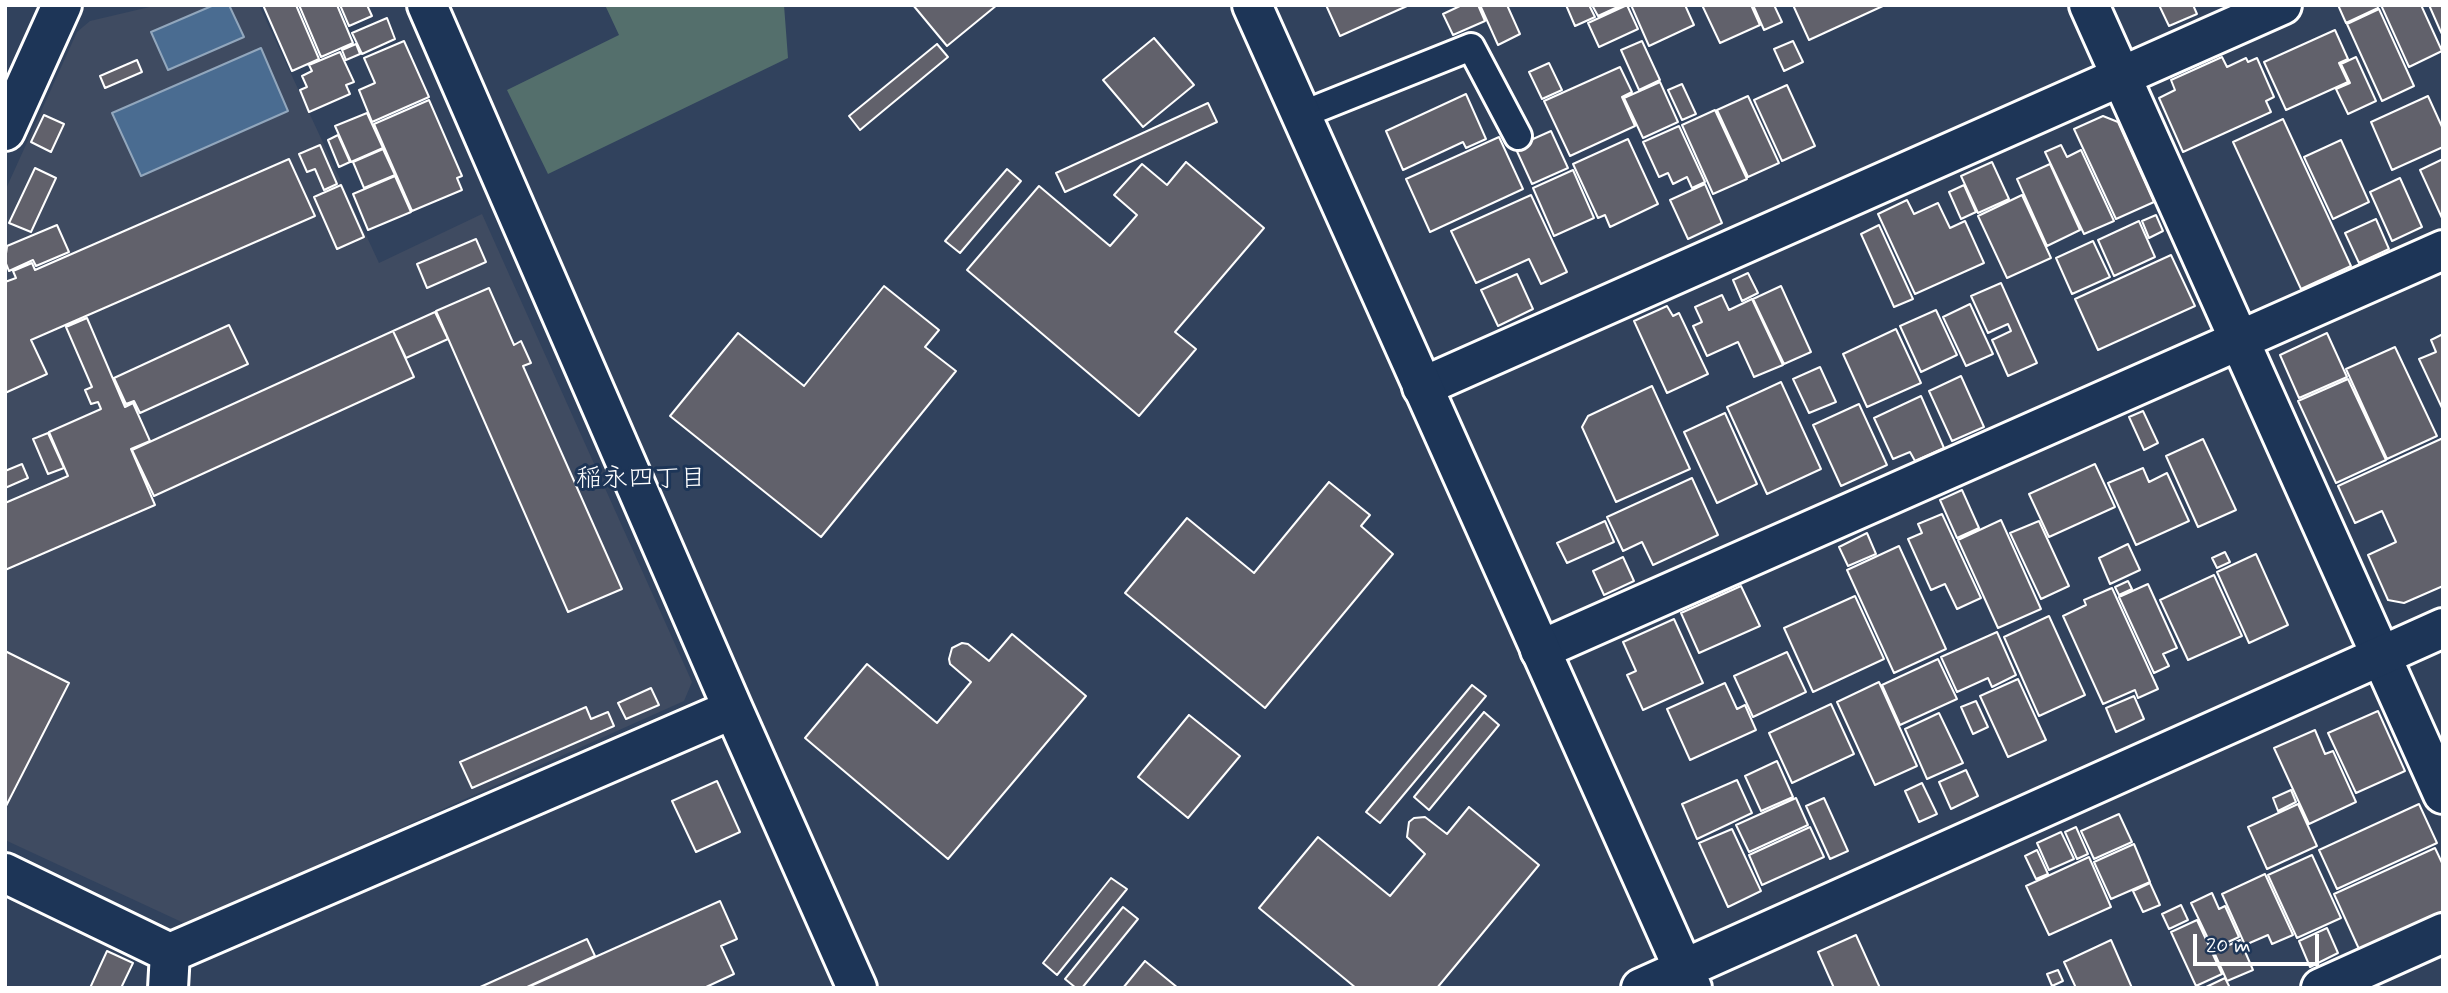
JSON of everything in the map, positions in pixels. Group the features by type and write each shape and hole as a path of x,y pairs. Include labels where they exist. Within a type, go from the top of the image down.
{"street":[{"path":"5,131 62,5"},
{"path":"427,5 857,988"},
{"path":"1252,5 1687,978"},
{"path":"2089,5 2443,794"},
{"path":"1422,387 2283,5"},
{"path":"1540,650 2443,250"},
{"path":"1641,988 1687,978 2443,628"},
{"path":"5,873 169,971 733,709"},
{"path":"2321,988 2443,933"}],"lane":[{"path":"1301,115 1471,47 1518,136"}],"shaded area":[{"path":"158,5 259,5 379,263 482,214 692,682 684,701 186,924 5,840 5,191 77,32 90,21"},
{"path":"214,5 229,5 244,37 168,70 151,32"},
{"path":"261,48 288,111 141,176 112,113"}],"green space":[{"path":"605,5 784,5 788,58 548,174 507,90 619,35"}],"building":[{"path":"263,5 296,5 319,59 292,71"},
{"path":"299,5 337,5 353,43 321,57"},
{"path":"340,5 367,5 372,16 349,26"},
{"path":"913,5 997,5 947,46"},
{"path":"1326,5 1407,5 1407,6 1340,36"},
{"path":"1462,5 1478,5 1485,21 1453,35 1443,14"},
{"path":"1480,5 1507,5 1520,34 1498,45"},
{"path":"1566,5 1589,5 1595,17 1575,26"},
{"path":"1592,5 1622,5 1598,16"},
{"path":"1627,5 1638,29 1599,47 1588,23"},
{"path":"1631,5 1685,5 1694,25 1649,46"},
{"path":"1702,5 1751,5 1760,25 1720,43"},
{"path":"1753,5 1774,5 1782,22 1764,30"},
{"path":"1793,5 1885,5 1809,40"},
{"path":"2159,5 2193,5 2197,14 2169,26"},
{"path":"2338,5 2377,5 2378,8 2346,23"},
{"path":"2381,5 2421,5 2442,51 2409,67"},
{"path":"2429,5 2443,5 2443,36 2440,30"},
{"path":"2379,9 2414,86 2382,101 2347,24"},
{"path":"387,18 395,39 362,54 352,33"},
{"path":"2335,30 2348,59 2339,63 2348,82 2286,110 2264,62"},
{"path":"1154,38 1194,85 1143,127 1103,80"},
{"path":"404,41 429,97 372,122 359,90 375,83 364,58"},
{"path":"1642,41 1660,80 1639,90 1621,50"},
{"path":"1793,41 1803,62 1784,71 1774,49"},
{"path":"356,44 360,54 346,60 342,50"},
{"path":"937,44 948,57 860,130 849,116"},
{"path":"340,52 354,82 346,85 350,94 309,112 300,90 307,87 302,76 312,71 309,65"},
{"path":"2222,57 2227,67 2246,58 2248,62 2257,58 2274,97 2266,101 2271,112 2183,152 2159,98 2175,90 2171,80"},
{"path":"2356,57 2376,101 2348,114 2336,89 2350,83 2341,64"},
{"path":"137,60 142,72 105,88 100,76"},
{"path":"1549,63 1562,90 1542,99 1529,72"},
{"path":"1620,67 1632,92 1622,97 1635,126 1570,156 1544,101"},
{"path":"1660,82 1678,122 1643,138 1624,98"},
{"path":"1682,84 1696,114 1682,120 1668,90"},
{"path":"1787,85 1815,146 1782,161 1754,100"},
{"path":"1466,94 1486,139 1466,148 1463,142 1403,170 1386,131"},
{"path":"1748,96 1779,163 1748,177 1717,110"},
{"path":"2428,96 2443,129 2443,147 2392,170 2371,122"},
{"path":"429,100 462,176 457,178 462,190 412,211 374,124"},
{"path":"1208,103 1217,122 1065,192 1056,173"},
{"path":"1715,110 1747,179 1713,194 1682,125"},
{"path":"367,113 383,148 351,162 335,126"},
{"path":"44,115 64,124 51,152 31,142"},
{"path":"2103,116 2118,122 2154,202 2116,219 2074,129"},
{"path":"2283,119 2351,266 2301,289 2233,142"},
{"path":"1679,126 1705,182 1692,188 1687,177 1673,184 1668,173 1659,177 1643,142"},
{"path":"1551,131 1568,168 1532,184 1515,147"},
{"path":"338,135 350,162 339,167 328,140"},
{"path":"1499,137 1523,189 1430,232 1406,179"},
{"path":"1628,139 1658,204 1610,227 1605,215 1598,218 1573,164"},
{"path":"2341,140 2369,202 2333,219 2304,157"},
{"path":"320,145 337,184 324,190 315,169 307,172 299,154"},
{"path":"2061,145 2067,157 2081,150 2114,221 2084,234 2045,152"},
{"path":"383,149 395,175 364,188 353,162"},
{"path":"289,159 315,216 31,340 47,374 5,393 5,282 16,278 13,271 32,263 35,270"},
{"path":"2443,159 2443,218 2442,218 2420,170"},
{"path":"1186,162 1264,228 1175,332 1196,349 1139,416 967,270 1039,186 1110,246 1137,215 1114,195 1142,164 1167,185"},
{"path":"1992,162 2009,199 1978,213 1961,176"},
{"path":"2050,164 2080,230 2047,246 2017,179"},
{"path":"35,168 56,178 31,232 9,223"},
{"path":"1007,169 1021,181 960,253 945,241"},
{"path":"1573,170 1594,218 1554,236 1533,188"},
{"path":"395,176 411,212 368,230 353,194"},
{"path":"2400,178 2422,227 2392,241 2370,192"},
{"path":"1705,184 1722,223 1688,239 1670,200"},
{"path":"341,185 364,237 337,249 314,197"},
{"path":"1964,185 1976,212 1961,219 1949,192"},
{"path":"1531,195 1567,272 1541,284 1529,259 1476,283 1451,231"},
{"path":"2022,195 2051,258 2007,278 1978,216"},
{"path":"1907,200 1914,214 1938,203 1950,228 1965,221 1984,263 1915,294 1878,214"},
{"path":"2156,215 2163,231 2149,238 2142,221"},
{"path":"2376,219 2389,249 2359,263 2345,233"},
{"path":"2139,221 2155,257 2114,276 2098,240"},
{"path":"57,225 69,252 36,266 33,260 9,271 5,261 7,246"},
{"path":"1879,225 1913,299 1894,307 1861,234"},
{"path":"476,239 486,262 427,288 417,264"},
{"path":"2093,241 2110,277 2072,294 2056,258"},
{"path":"2171,255 2195,306 2098,350 2075,299"},
{"path":"1748,273 1758,293 1742,301 1733,280"},
{"path":"1517,274 1533,309 1498,326 1481,290"},
{"path":"2001,283 2037,363 2008,376 1992,340 2011,331 2008,324 1988,333 1971,296"},
{"path":"884,286 939,330 925,347 956,371 821,537 670,416 738,333 804,386"},
{"path":"1781,286 1811,352 1784,364 1753,299"},
{"path":"489,288 514,345 521,341 531,363 523,366 622,589 568,612 436,311"},
{"path":"1722,295 1729,310 1752,299 1783,365 1754,377 1738,342 1707,356 1693,326 1702,322 1695,307"},
{"path":"1970,304 1993,354 1966,366 1943,317"},
{"path":"1667,306 1673,316 1679,313 1708,374 1667,393 1634,321"},
{"path":"1936,310 1957,355 1921,372 1900,326"},
{"path":"435,312 448,339 406,358 393,331"},
{"path":"87,318 125,407 133,403 150,441 131,449 155,505 5,570 5,503 68,476 49,432 101,409 98,402 91,404 85,390 92,387 66,327"},
{"path":"229,325 248,364 140,413 134,401 126,404 114,378"},
{"path":"1896,329 1921,383 1867,407 1843,354"},
{"path":"393,331 414,377 154,496 132,450"},
{"path":"2327,333 2347,377 2299,398 2280,355"},
{"path":"2443,334 2443,410 2419,359 2436,352 2431,340"},
{"path":"2395,347 2437,436 2387,459 2346,369"},
{"path":"1820,367 1836,402 1809,413 1793,379"},
{"path":"1961,376 1984,427 1952,441 1929,391"},
{"path":"2348,379 2386,460 2336,483 2298,401"},
{"path":"1781,382 1821,469 1767,494 1727,407"},
{"path":"1652,386 1690,469 1616,502 1582,427 1588,416"},
{"path":"1921,396 1944,448 1915,461 1910,452 1893,459 1874,418"},
{"path":"1859,404 1887,465 1841,486 1813,425"},
{"path":"2143,411 2158,443 2144,450 2129,417"},
{"path":"1725,413 1757,484 1717,503 1684,432"},
{"path":"48,433 64,468 48,474 33,439"},
{"path":"2443,438 2443,586 2404,603 2388,600 2368,555 2396,542 2382,511 2355,523 2338,486"},
{"path":"2203,439 2236,510 2198,527 2166,456"},
{"path":"22,464 28,478 5,488 5,471"},
{"path":"2095,464 2115,507 2049,537 2029,494"},
{"path":"2143,468 2149,482 2167,473 2189,521 2136,545 2108,483"},
{"path":"1692,478 1718,535 1653,565 1642,542 1623,551 1607,517"},
{"path":"1329,482 1370,515 1361,526 1393,554 1265,708 1125,593 1187,518 1254,573"},
{"path":"1962,490 1979,528 1957,538 1940,500"},
{"path":"1942,514 1981,598 1957,609 1945,584 1931,590 1908,539 1922,533 1918,524"},
{"path":"2001,520 2041,609 1998,628 1958,540"},
{"path":"1605,521 1614,542 1567,563 1557,543"},
{"path":"2039,521 2069,586 2041,599 2010,533"},
{"path":"1867,533 1876,554 1848,566 1839,547"},
{"path":"2128,544 2140,570 2110,584 2099,558"},
{"path":"1899,546 1946,649 1894,673 1847,570"},
{"path":"2225,552 2230,562 2217,568 2212,558"},
{"path":"2256,554 2288,625 2249,643 2217,572"},
{"path":"1623,557 1634,581 1604,595 1593,571"},
{"path":"2214,575 2242,636 2188,660 2160,600"},
{"path":"2128,581 2132,589 2119,595 2115,587"},
{"path":"2148,584 2177,648 2163,654 2169,666 2154,673 2119,597"},
{"path":"1741,586 1760,626 1699,653 1681,613"},
{"path":"2112,588 2158,689 2138,698 2135,690 2103,704 2063,616 2086,605 2084,600"},
{"path":"1855,596 1884,659 1813,692 1784,628"},
{"path":"2049,616 2085,695 2039,716 2004,637"},
{"path":"1674,619 1703,683 1643,710 1627,675 1636,671 1623,642"},
{"path":"1997,632 2016,675 1992,687 1988,678 1957,692 1941,657"},
{"path":"1012,634 1086,696 948,859 805,738 867,664 937,723 971,682 950,664 952,648 962,643 968,644 989,661"},
{"path":"5,651 69,683 5,808"},
{"path":"1787,652 1806,692 1753,717 1734,676"},
{"path":"1938,659 1957,699 1900,725 1882,685"},
{"path":"2018,679 2046,740 2008,757 1980,696"},
{"path":"1879,682 1917,766 1875,785 1837,702"},
{"path":"1725,683 1737,709 1745,705 1756,730 1690,760 1667,709"},
{"path":"1472,685 1486,696 1380,823 1366,812"},
{"path":"651,688 659,705 626,719 618,703"},
{"path":"2134,696 2144,719 2116,732 2106,708"},
{"path":"1976,701 1988,727 1973,734 1961,707"},
{"path":"1831,704 1854,754 1792,783 1769,733"},
{"path":"586,707 591,719 608,712 614,726 472,788 460,762"},
{"path":"2378,711 2405,771 2356,793 2328,733"},
{"path":"1484,712 1499,725 1429,810 1414,797"},
{"path":"1939,713 1963,763 1927,779 1905,729"},
{"path":"1189,715 1240,756 1188,818 1138,777"},
{"path":"2315,730 2325,754 2333,751 2356,802 2309,824 2274,748"},
{"path":"1777,761 1793,797 1761,811 1745,776"},
{"path":"1966,770 1978,796 1951,809 1939,782"},
{"path":"1737,780 1752,813 1697,839 1682,804"},
{"path":"717,781 740,832 696,852 672,801"},
{"path":"1922,783 1937,814 1919,822 1905,791"},
{"path":"2291,790 2296,802 2278,811 2273,798"},
{"path":"1796,798 1808,825 1749,852 1736,825"},
{"path":"1824,798 1848,851 1830,859 1806,806"},
{"path":"2298,804 2317,846 2267,869 2248,827"},
{"path":"2419,804 2437,843 2337,889 2319,850"},
{"path":"1469,807 1539,865 1437,988 1356,988 1259,908 1318,837 1390,896 1425,854 1407,837 1409,822 1414,818 1425,817 1447,834"},
{"path":"2119,814 2132,842 2094,859 2081,831"},
{"path":"1810,827 1824,857 1762,885 1749,855"},
{"path":"2076,827 2088,854 2077,859 2065,832"},
{"path":"1732,829 1761,891 1728,907 1699,843"},
{"path":"2061,832 2074,859 2049,870 2037,843"},
{"path":"2134,844 2150,882 2111,899 2094,862"},
{"path":"2435,848 2443,865 2443,911 2359,949 2334,894"},
{"path":"2037,850 2048,874 2036,879 2025,856"},
{"path":"2312,855 2341,918 2297,938 2268,875"},
{"path":"2089,857 2111,907 2049,935 2026,886"},
{"path":"2265,874 2293,935 2272,944 2268,935 2245,945 2222,894"},
{"path":"1111,878 1127,889 1057,975 1043,963"},
{"path":"2150,883 2160,905 2143,912 2133,891"},
{"path":"2212,893 2219,909 2225,906 2239,937 2213,949 2191,903"},
{"path":"720,901 737,939 721,946 734,974 704,988 526,988"},
{"path":"2181,905 2188,920 2169,929 2162,914"},
{"path":"1123,907 1138,919 1082,988 1076,988 1065,979"},
{"path":"2197,920 2222,974 2196,986 2171,932"},
{"path":"2327,928 2338,953 2310,967 2299,941"},
{"path":"1856,935 1880,988 1834,988 1818,952"},
{"path":"587,939 595,956 525,988 478,988"},
{"path":"2111,940 2132,988 2076,988 2064,962"},
{"path":"2240,940 2253,970 2227,981 2214,952"},
{"path":"107,951 133,963 121,988 90,988"},
{"path":"1145,961 1178,988 1123,988"},
{"path":"2058,970 2063,981 2052,986 2047,974"},
{"path":"2225,978 2230,988 2204,988"}],"district":[{"name":"稲永四丁目","path":"641,481"}]}
